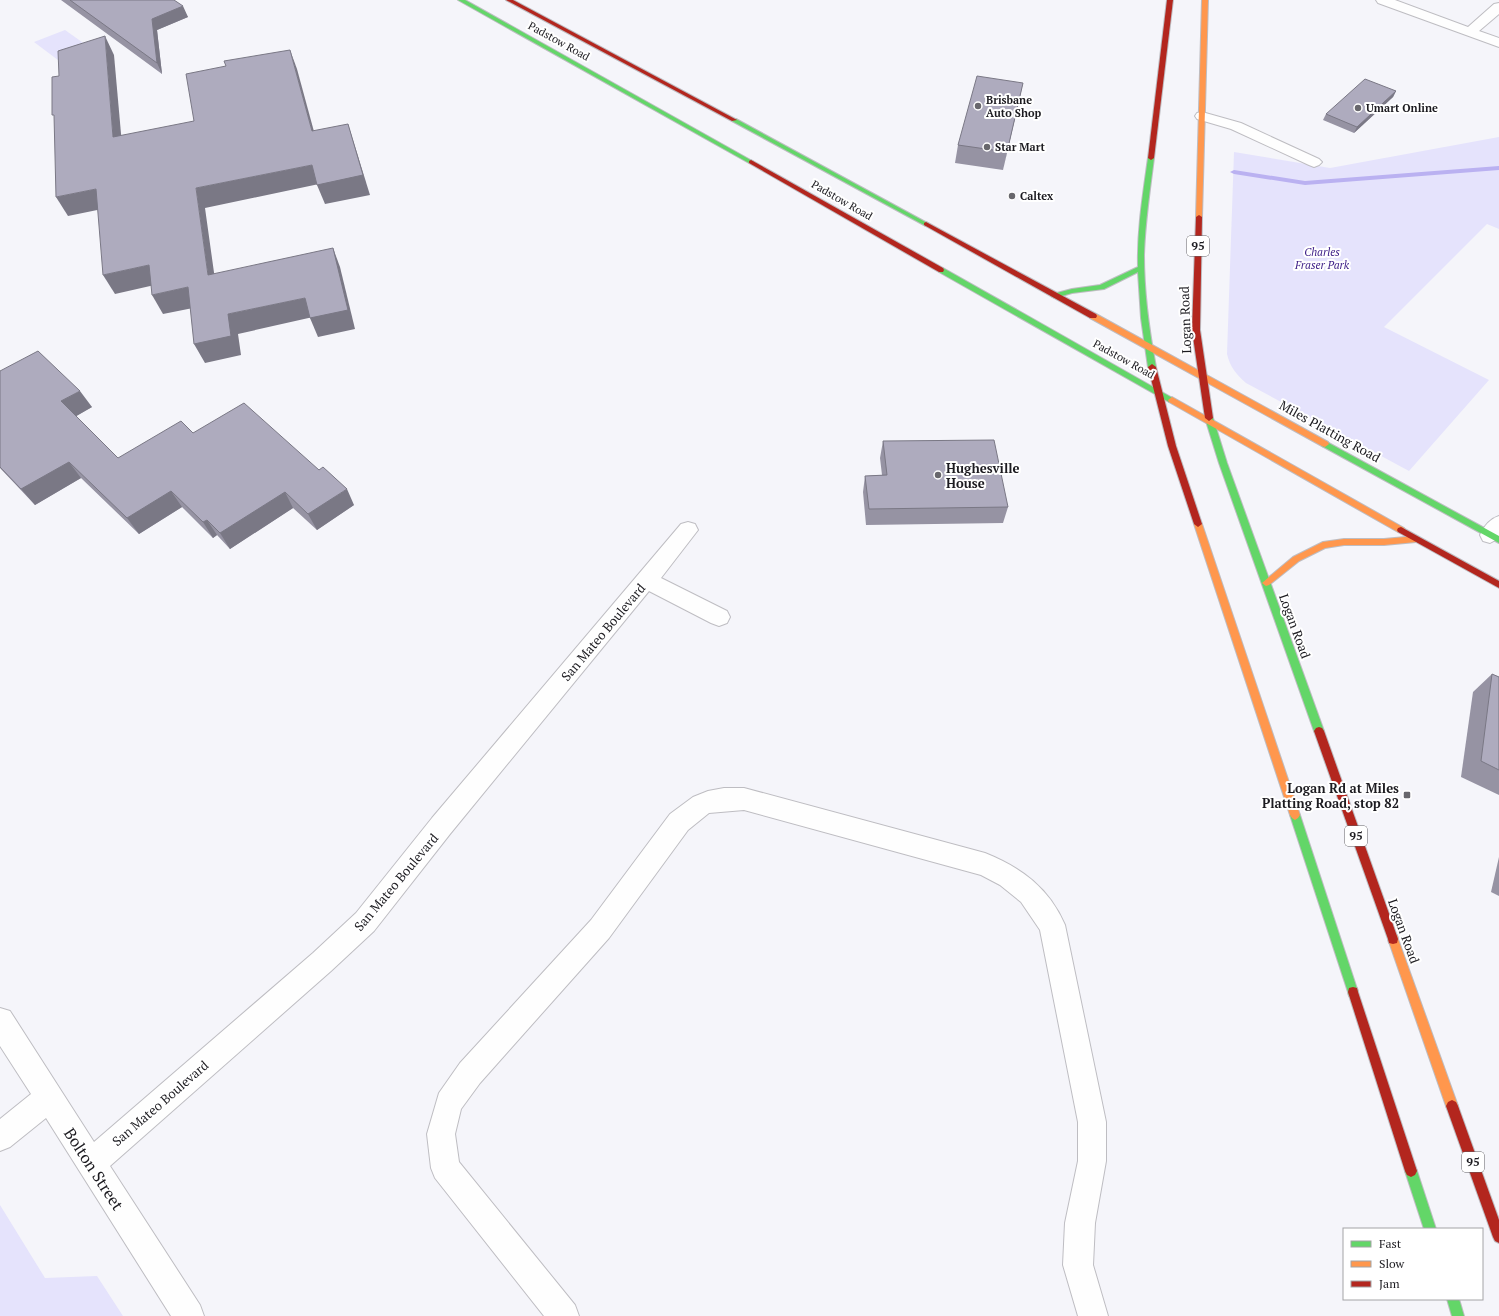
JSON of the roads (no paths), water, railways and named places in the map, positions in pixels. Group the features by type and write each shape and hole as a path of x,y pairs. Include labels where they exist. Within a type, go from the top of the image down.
{"main road":[{"name":"Padstow Road","path":"461,0 1210,422"},
{"name":"Padstow Road","path":"509,0 820,166 1054,296 1148,346"},
{"path":"1170,0 1145,206 1141,268 1148,346 1157,392 1176,459 1298,819 1430,1228"},
{"name":"Logan Road","path":"1205,0 1196,330 1210,422 1223,464 1499,1236"},
{"path":"1054,296 1072,291 1102,287 1141,268"},
{"name":"Miles Platting Road","path":"1148,346 1496,533"},
{"path":"1210,422 1499,585"},
{"path":"1266,583 1296,559 1317,547 1338,542 1374,542 1416,539"},
{"path":"1453,1300 1458,1316"}],"street":[{"path":"1383,0 1499,43"},
{"path":"1470,32 1499,7"},
{"path":"1202,116 1236,126 1314,162"},
{"name":"San Mateo Boulevard","path":"90,1163 316,968 365,922 441,826 688,530"},
{"name":"San Mateo Boulevard","path":"646,580 719,617"},
{"path":"564,1316 445,1168 441,1134 449,1103 470,1073 600,929 680,822 691,810 714,799 744,799 985,865 1009,877 1030,893 1052,924 1092,1122 1092,1161 1080,1223 1078,1265 1093,1316"},
{"name":"Bolton Street","path":"0,1021 189,1316"},
{"path":"0,1137 49,1097"}],"waterway":[{"path":"1234,172 1305,183 1499,168"}],"place":[{"name":"Brisbane Auto Shop","path":"978,106"},
{"name":"Umart Online","path":"1358,108"},
{"name":"Star Mart","path":"987,147"},
{"name":"Caltex","path":"1012,196"},
{"name":"Hughesville House","path":"938,475"},
{"name":"Logan Rd at Miles Platting Road, stop 82","path":"1407,795"}],"park label":[{"name":"Charles Fraser Park","path":"1322,258"}]}
